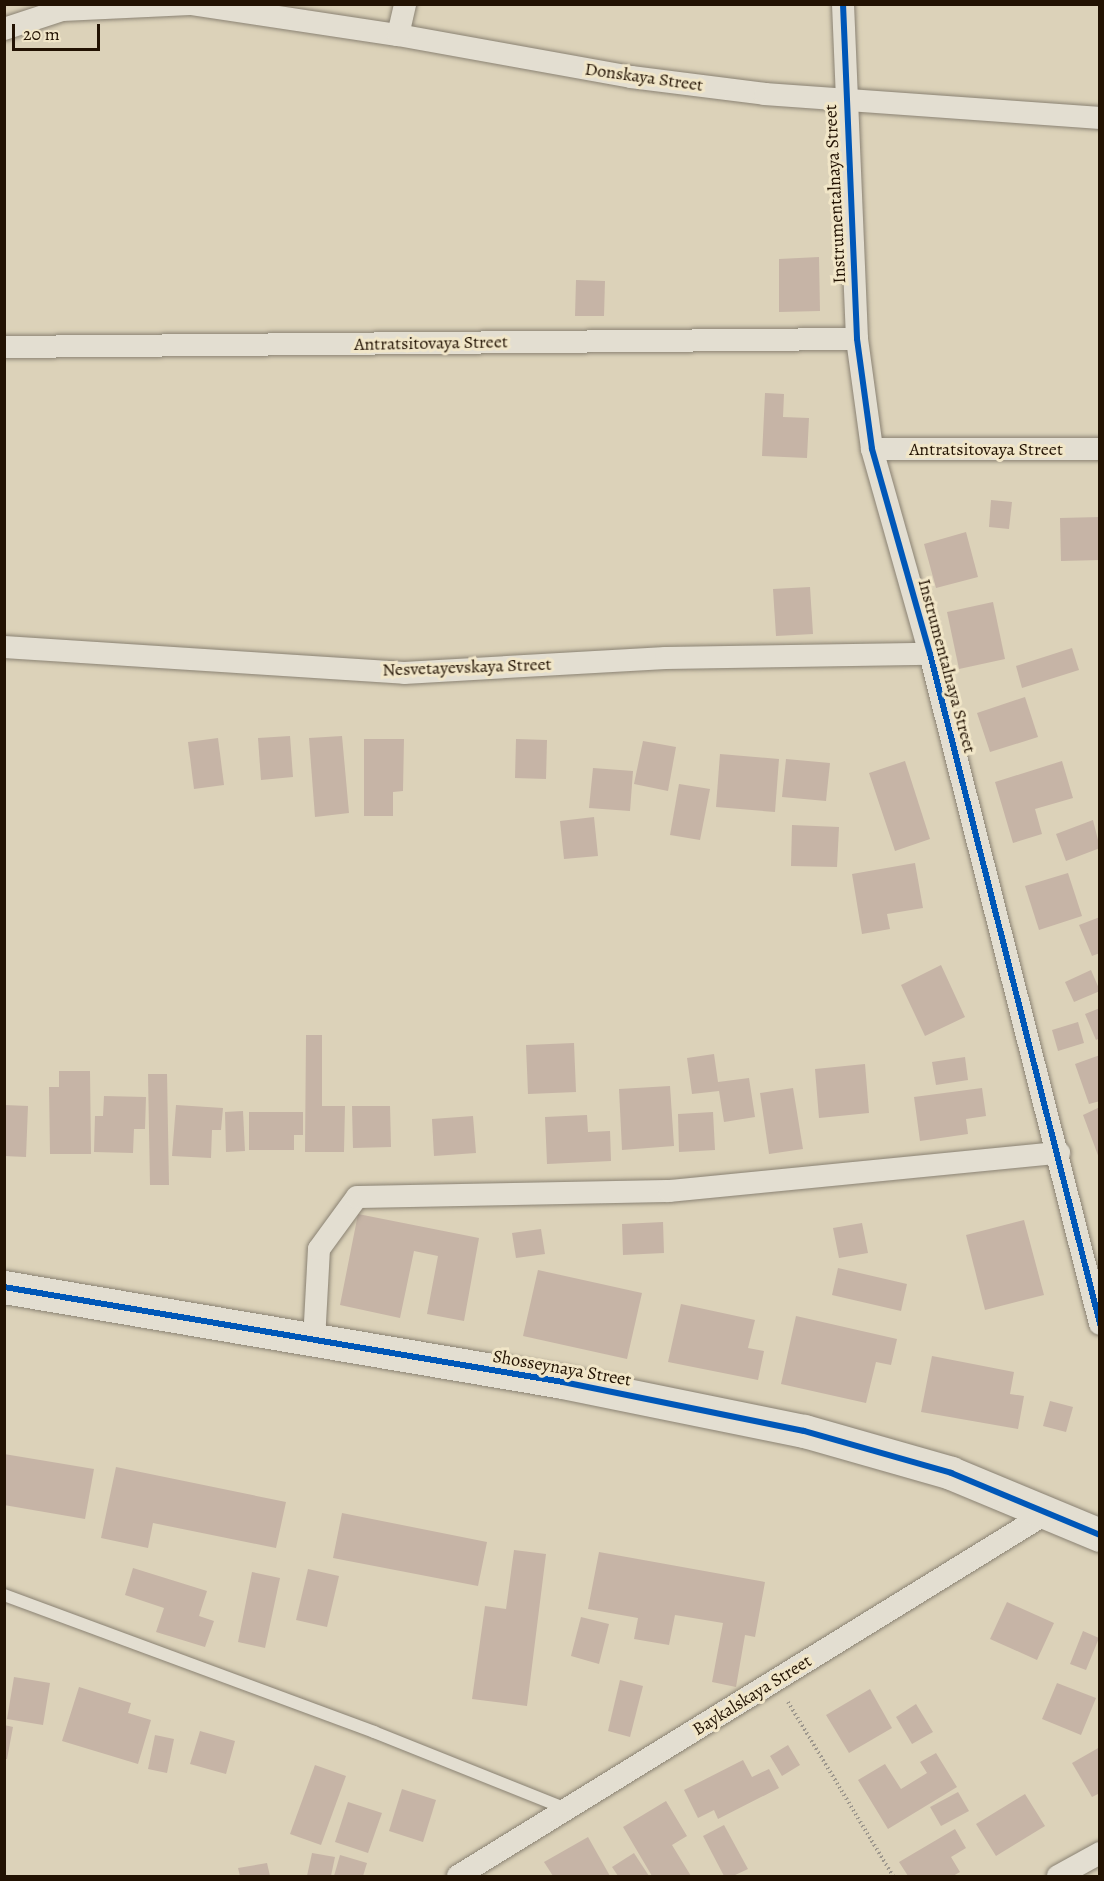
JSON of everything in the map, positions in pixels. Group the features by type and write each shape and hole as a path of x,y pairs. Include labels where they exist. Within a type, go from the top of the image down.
{"street":[{"name":"Donskaya Street","path":"4,29 63,10 191,4 398,35 631,77 765,94 1100,118"},
{"path":"398,35 405,4"},
{"name":"Instrumentalnaya Street","path":"843,4 845,99 857,339 872,448 930,654 1059,1153 1100,1324"},
{"name":"Antratsitovaya Street","path":"4,348 857,339"},
{"name":"Antratsitovaya Street","path":"872,448 1100,449"},
{"path":"4,642 5,647"},
{"name":"Nesvetayevskaya Street","path":"5,647 405,673 666,658 930,654"},
{"path":"314,1341 319,1249 357,1197 669,1191 1059,1153"},
{"name":"Shosseynaya Street","path":"4,1287 563,1382 804,1431 951,1473 1100,1535"},
{"name":"Baykalskaya Street","path":"458,1876 1047,1513"},
{"path":"1058,1876 1100,1853"}],"lane":[{"path":"4,1595 374,1732 567,1809"}],"path":[{"path":"775,1681 893,1876"}],"building":[{"path":"819,257 820,311 779,312 779,259"},
{"path":"576,280 605,281 604,316 575,316"},
{"path":"765,393 784,394 783,417 809,418 807,458 762,456"},
{"path":"991,500 1012,502 1009,529 989,527"},
{"path":"1100,517 1100,560 1061,561 1060,518"},
{"path":"966,532 978,577 936,588 924,544"},
{"path":"810,587 813,634 776,636 773,589"},
{"path":"993,602 1005,659 959,669 947,612"},
{"path":"1072,648 1079,670 1022,688 1016,666"},
{"path":"1025,697 1038,737 990,752 977,713"},
{"path":"290,736 293,777 261,780 258,738"},
{"path":"342,736 349,813 315,817 309,738"},
{"path":"218,738 224,785 194,789 188,742"},
{"path":"364,739 404,739 403,791 393,792 393,816 364,816"},
{"path":"516,739 547,740 546,779 515,778"},
{"path":"643,741 676,747 668,791 634,784"},
{"path":"720,754 779,759 775,812 716,807"},
{"path":"786,759 830,763 826,801 782,797"},
{"path":"905,761 930,839 895,851 869,773"},
{"path":"1062,761 1073,798 1035,809 1042,834 1013,843 995,782"},
{"path":"593,768 633,771 630,811 589,808"},
{"path":"679,784 710,789 700,840 670,835"},
{"path":"594,817 598,856 564,859 560,821"},
{"path":"1093,820 1100,848 1066,861 1056,834"},
{"path":"792,825 839,827 837,867 791,866"},
{"path":"915,863 923,908 887,914 890,929 862,934 852,874"},
{"path":"1068,873 1082,916 1039,930 1025,886"},
{"path":"1100,917 1100,953 1092,956 1079,925"},
{"path":"941,965 965,1017 925,1036 901,985"},
{"path":"1091,970 1100,991 1074,1002 1065,982"},
{"path":"1100,1008 1100,1038 1096,1040 1085,1014"},
{"path":"1078,1022 1084,1043 1058,1051 1052,1030"},
{"path":"306,1035 322,1035 322,1106 345,1106 344,1152 305,1152"},
{"path":"574,1043 576,1092 528,1094 526,1045"},
{"path":"714,1054 718,1082 749,1078 755,1117 724,1122 719,1091 692,1094 687,1058"},
{"path":"1100,1055 1100,1101 1089,1104 1075,1064"},
{"path":"965,1057 968,1080 936,1085 932,1062"},
{"path":"865,1064 869,1113 819,1118 815,1069"},
{"path":"59,1071 90,1071 91,1154 50,1154 49,1087 59,1087"},
{"path":"148,1074 167,1074 169,1185 150,1185"},
{"path":"670,1086 674,1146 622,1150 619,1089"},
{"path":"793,1088 803,1149 769,1154 760,1093"},
{"path":"982,1088 986,1116 966,1119 968,1134 920,1141 914,1097"},
{"path":"104,1096 146,1097 145,1129 134,1129 133,1153 94,1152 95,1116 103,1116"},
{"path":"4,1105 28,1106 26,1157 4,1156"},
{"path":"176,1105 223,1108 221,1130 212,1130 211,1158 172,1156"},
{"path":"352,1106 390,1106 391,1147 353,1148"},
{"path":"1100,1107 1100,1157 1099,1158 1083,1115"},
{"path":"243,1111 245,1151 226,1152 225,1112"},
{"path":"249,1112 303,1112 303,1135 294,1135 294,1150 249,1150"},
{"path":"713,1112 715,1150 679,1152 678,1114"},
{"path":"587,1115 588,1132 610,1131 611,1161 547,1164 545,1117"},
{"path":"473,1116 476,1153 434,1156 432,1119"},
{"path":"358,1214 479,1238 464,1321 427,1314 438,1256 414,1251 400,1318 340,1305"},
{"path":"1024,1220 1044,1295 985,1310 966,1235"},
{"path":"663,1222 664,1253 623,1255 622,1224"},
{"path":"862,1223 868,1253 839,1258 833,1228"},
{"path":"541,1229 545,1254 516,1258 512,1233"},
{"path":"838,1268 907,1284 901,1311 832,1295"},
{"path":"538,1270 642,1293 627,1359 523,1336"},
{"path":"681,1304 755,1320 748,1348 764,1351 758,1380 668,1362"},
{"path":"796,1316 897,1339 891,1365 876,1362 866,1403 781,1384"},
{"path":"932,1356 1014,1372 1010,1394 1024,1396 1018,1429 921,1412"},
{"path":"1050,1401 1073,1407 1066,1432 1043,1426"},
{"path":"4,1454 94,1469 85,1519 4,1505"},
{"path":"116,1467 286,1502 276,1548 153,1523 148,1548 101,1538"},
{"path":"342,1513 487,1542 478,1586 333,1558"},
{"path":"514,1550 546,1554 527,1706 472,1699 485,1606 506,1609"},
{"path":"599,1552 765,1582 755,1637 745,1635 736,1687 712,1682 723,1623 675,1615 669,1645 634,1639 638,1618 588,1609"},
{"path":"133,1568 207,1591 199,1616 214,1621 205,1647 156,1632 164,1608 125,1595"},
{"path":"308,1569 339,1576 327,1627 296,1620"},
{"path":"252,1572 280,1578 265,1648 238,1642"},
{"path":"1007,1602 1054,1623 1037,1660 990,1639"},
{"path":"581,1617 609,1624 599,1664 571,1656"},
{"path":"1083,1631 1099,1638 1086,1670 1070,1664"},
{"path":"14,1677 50,1683 43,1725 7,1719"},
{"path":"620,1680 643,1686 630,1737 608,1731"},
{"path":"1057,1683 1096,1698 1081,1735 1042,1719"},
{"path":"79,1687 131,1703 128,1713 151,1720 138,1764 62,1741"},
{"path":"870,1689 892,1728 849,1753 826,1715"},
{"path":"916,1704 933,1732 912,1744 896,1717"},
{"path":"4,1725 13,1727 7,1759 4,1759"},
{"path":"200,1731 235,1741 226,1774 190,1764"},
{"path":"155,1735 174,1739 167,1773 148,1769"},
{"path":"788,1745 800,1765 782,1776 770,1756"},
{"path":"1100,1747 1100,1793 1092,1797 1072,1763"},
{"path":"936,1753 957,1787 888,1829 858,1780 885,1764 901,1789 927,1773 920,1762"},
{"path":"743,1760 752,1777 769,1769 779,1788 718,1819 714,1810 698,1818 684,1790"},
{"path":"315,1765 346,1776 321,1845 290,1834"},
{"path":"402,1789 436,1800 423,1842 389,1831"},
{"path":"958,1792 969,1811 941,1826 930,1807"},
{"path":"1025,1794 1045,1826 996,1856 976,1824"},
{"path":"666,1801 687,1836 672,1845 691,1876 652,1876 623,1827"},
{"path":"348,1802 382,1813 368,1853 335,1842"},
{"path":"724,1825 748,1869 733,1876 724,1876 703,1836"},
{"path":"955,1829 966,1848 951,1857 960,1872 953,1876 908,1876 899,1862"},
{"path":"588,1837 610,1876 553,1876 544,1862"},
{"path":"312,1853 335,1857 331,1876 307,1876"},
{"path":"634,1853 649,1876 618,1876 612,1867"},
{"path":"340,1855 367,1863 363,1876 334,1876"},
{"path":"267,1863 270,1876 240,1876 238,1868"}],"cycle path":[{"path":"843,4 857,339 872,449 930,654 1100,1324"},
{"path":"4,1287 563,1382 804,1431 951,1473 1100,1535"}]}
